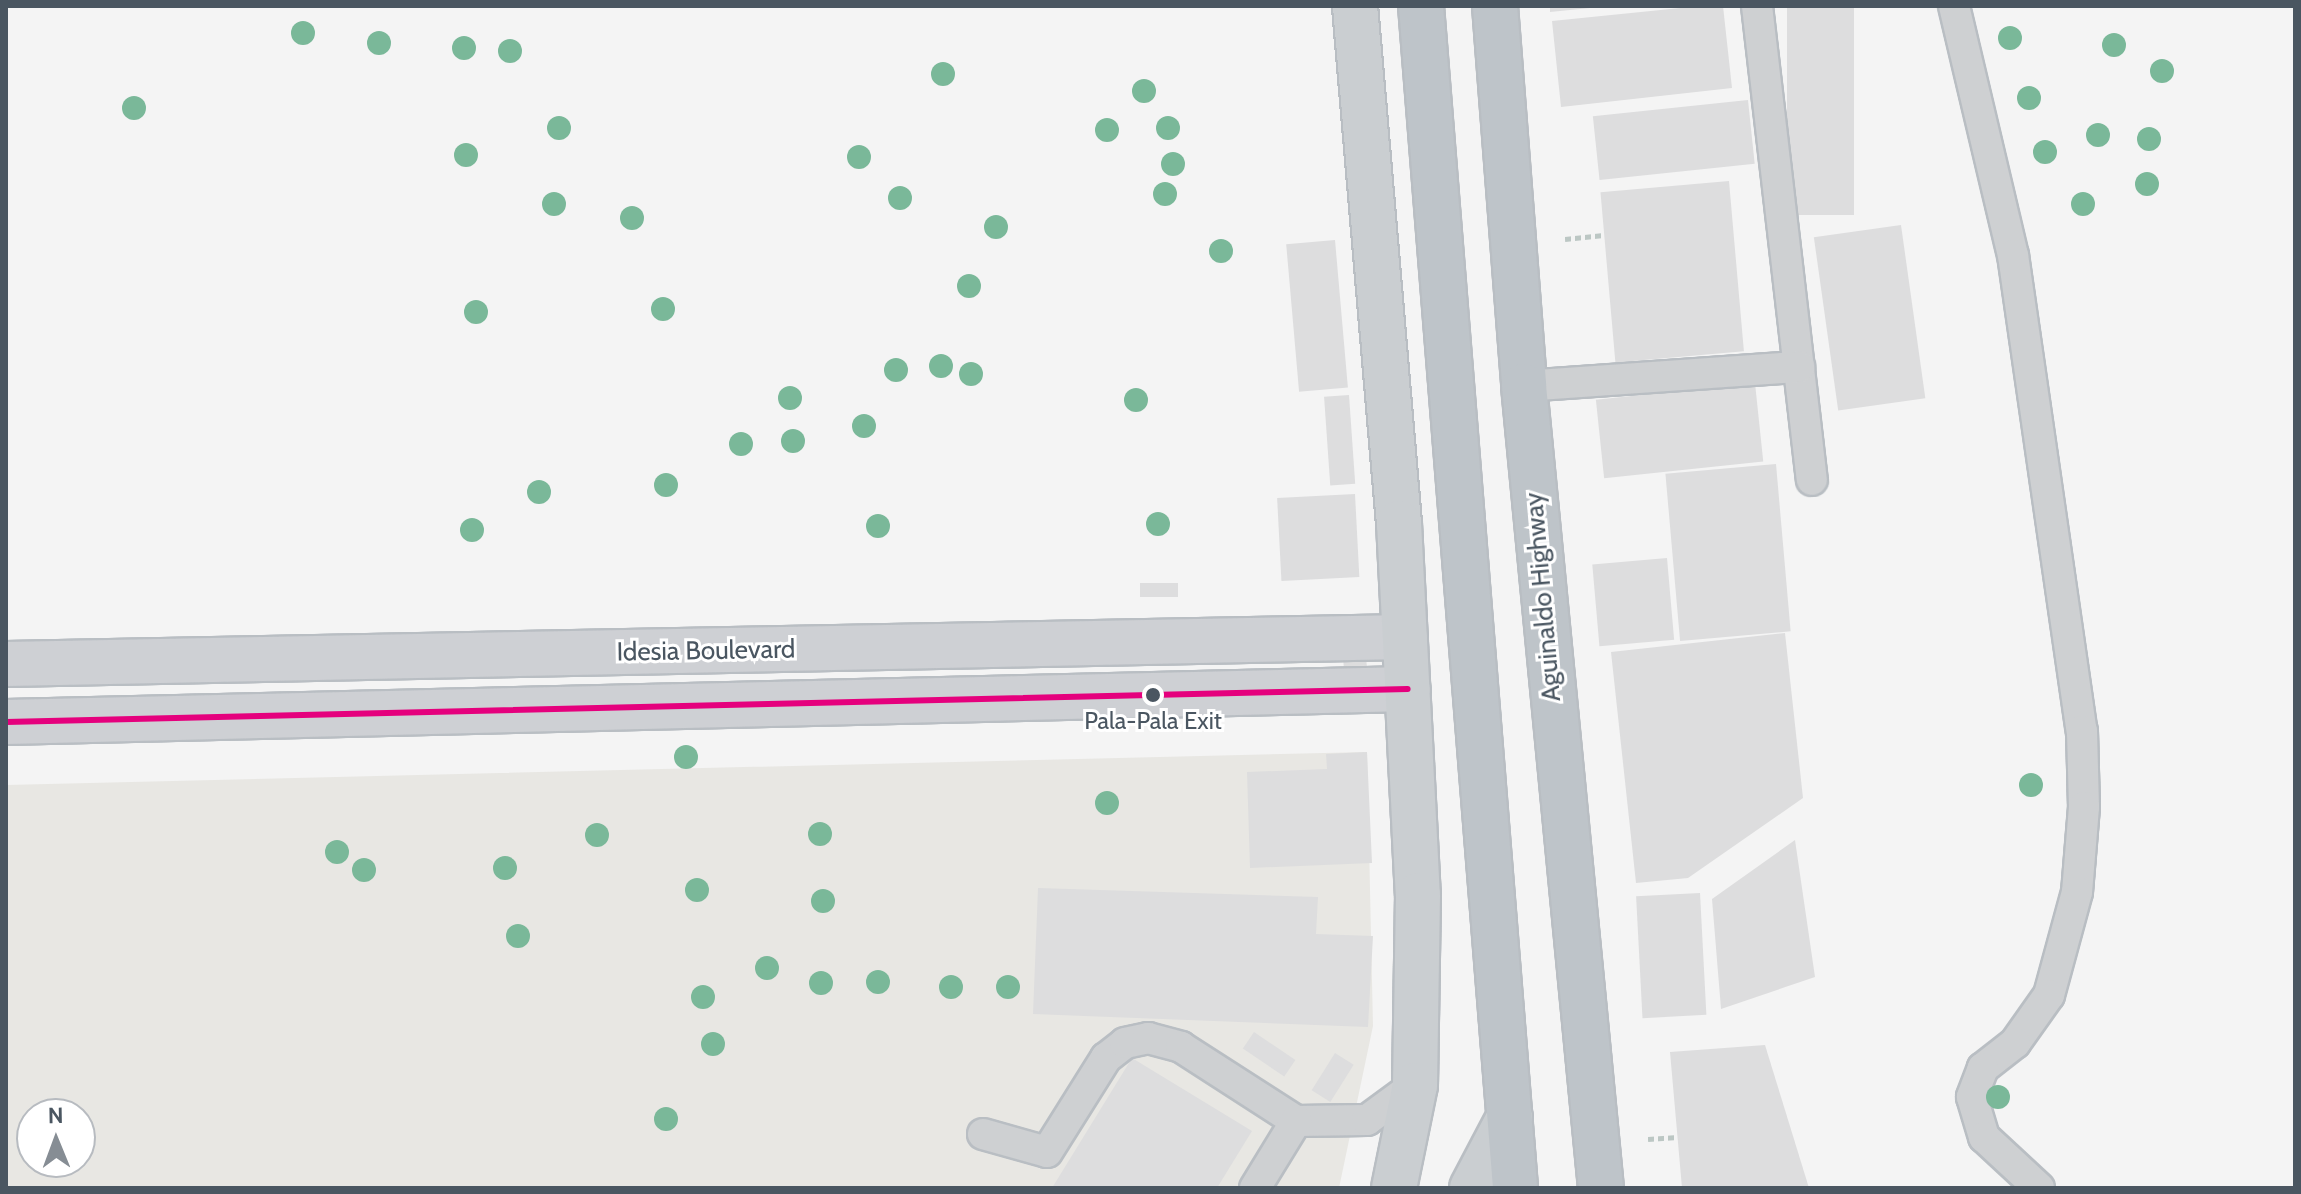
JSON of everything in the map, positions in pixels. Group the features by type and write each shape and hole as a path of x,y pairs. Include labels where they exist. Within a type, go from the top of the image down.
{"highway":[{"path":"1421,6 1515,1188"},
{"name":"Aguinaldo Highway","path":"1495,6 1524,386 1601,1188"}],"main road":[{"path":"1355,6 1405,637 1418,895 1415,1085 1394,1188"},
{"path":"1472,1188 1510,1116"}],"street":[{"name":"Idesia Boulevard","path":"6,664 1405,637"},
{"path":"6,722 1408,689"}],"lane":[{"path":"1757,6 1812,480"},
{"path":"1954,6 2013,255 2082,731 2084,807 2077,892 2049,995 2015,1043 1983,1068 1972,1097 1984,1137 2039,1188"},
{"path":"1524,386 1799,367"},
{"path":"983,1134 1047,1152 1106,1058 1125,1043 1148,1038 1181,1047 1296,1121 1367,1120 1415,1085"},
{"path":"1255,1188 1296,1121"}],"path":[{"path":"1556,239 1604,235"}],"shaded area":[{"path":"1367,752 1373,1026 1339,1188 6,1188 6,785"}],"building":[{"path":"1550,6 1590,6 1590,8 1550,12"},
{"path":"1723,6 1732,88 1561,107 1552,21"},
{"path":"1787,6 1854,6 1854,215 1787,215"},
{"path":"1748,100 1755,164 1600,180 1593,116"},
{"path":"1729,181 1744,351 1615,363 1600,192"},
{"path":"1901,225 1925,398 1838,411 1814,237"},
{"path":"1335,240 1348,387 1299,392 1286,244"},
{"path":"1755,383 1763,462 1604,478 1596,400"},
{"path":"1349,395 1355,484 1330,486 1324,397"},
{"path":"1776,464 1791,631 1680,641 1665,474"},
{"path":"1355,494 1359,577 1281,581 1277,498"},
{"path":"1667,558 1674,640 1599,646 1592,565"},
{"path":"1140,583 1178,583 1178,597 1140,597"},
{"path":"1785,633 1803,798 1688,878 1636,883 1611,652"},
{"path":"1366,655 1367,669 1344,671 1343,657"},
{"path":"1367,752 1372,863 1250,868 1247,772 1327,769 1326,754"},
{"path":"1795,840 1815,977 1721,1009 1712,899"},
{"path":"1038,888 1318,897 1316,934 1373,936 1368,1027 1033,1014"},
{"path":"1700,893 1706,1015 1642,1018 1636,896"},
{"path":"1254,1032 1295,1060 1284,1077 1243,1049"},
{"path":"1765,1045 1809,1188 1682,1188 1670,1052"},
{"path":"1335,1053 1354,1065 1330,1102 1312,1090"},
{"path":"1132,1058 1252,1131 1217,1188 1052,1188"}],"transit line":[{"path":"6,722 1408,689"}],"place":[{"name":"Pala-Pala Exit","path":"1153,695"}]}
